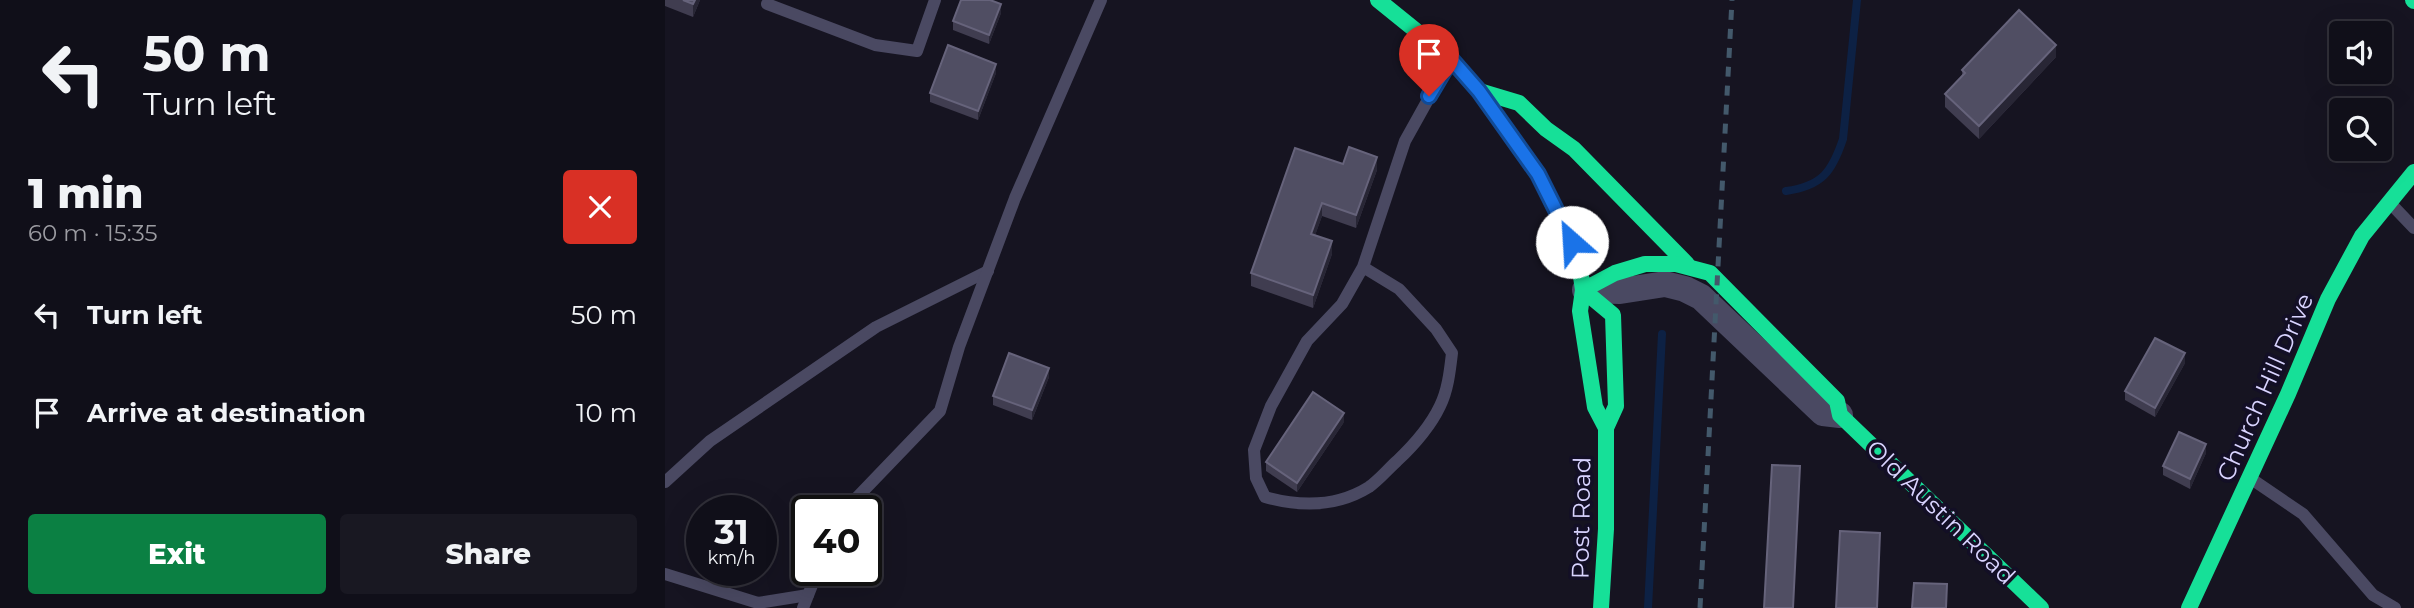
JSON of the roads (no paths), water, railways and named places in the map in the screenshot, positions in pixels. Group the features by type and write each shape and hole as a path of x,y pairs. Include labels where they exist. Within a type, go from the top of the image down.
{"street":[{"path":"1378,0 1451,59 1479,91 1538,174 1579,256 1583,290"},
{"path":"1479,91 1519,103 1546,129 1574,149 1687,264"},
{"path":"2393,197 2414,172"},
{"name":"Church Hill Drive","path":"2189,608 2250,478 2328,299 2362,236 2393,197"},
{"name":"Old Austin Road","path":"1583,290 1632,266 1660,262 1687,264 1710,273 1837,401 1840,415 2041,608"},
{"name":"Old Austin Road","path":"1583,290 1620,291 1665,284 1685,289 1701,297 1823,413 1840,415"},
{"name":"Post Road","path":"1583,290 1580,310 1595,407 1605,428 1606,529 1601,608"},
{"name":"Post Road","path":"1583,290 1613,315 1616,406 1605,428"}],"lane":[{"path":"767,4 875,45 917,51 935,0"},
{"path":"859,495 940,411 959,347 1015,198 1101,0"},
{"path":"1363,267 1399,289 1436,329 1452,353 1441,403 1409,449 1371,486 1349,498 1320,504 1288,503 1265,497 1256,478 1254,450 1271,406 1307,341 1342,304 1363,267 1405,141 1451,59"},
{"path":"2393,197 2414,228"},
{"path":"665,482 710,441 876,327 988,271"},
{"path":"2250,478 2303,514 2373,595 2395,608"},
{"path":"665,574 758,603 808,595"},
{"path":"803,608 812,586"}],"waterway":[{"path":"1786,191 1809,185 1824,176 1839,151 1843,139 1857,0"},
{"path":"1648,608 1662,334"}],"railway":[{"path":"1700,608 1732,0"}]}
